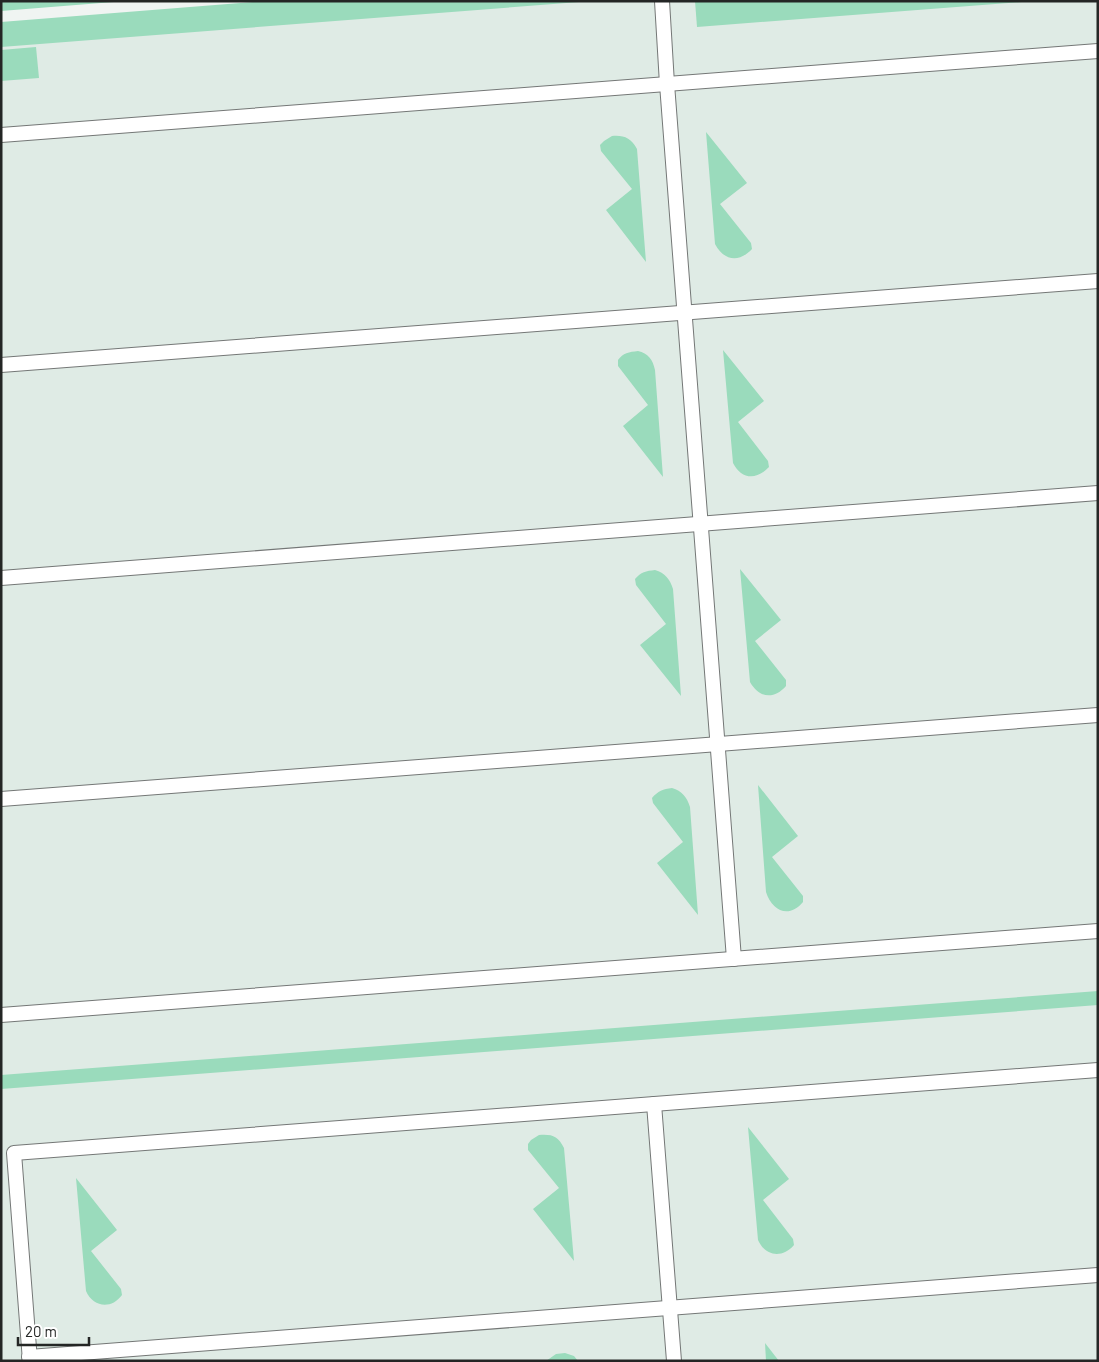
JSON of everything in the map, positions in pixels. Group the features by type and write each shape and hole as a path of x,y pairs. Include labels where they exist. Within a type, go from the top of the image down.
{"lane":[{"path":"662,1 734,959"},
{"path":"1,135 1098,51"},
{"path":"1,365 1098,281"},
{"path":"1,578 1098,493"},
{"path":"1,799 1098,715"},
{"path":"1,1016 1098,931"},
{"path":"1098,1070 14,1153 30,1359 1098,1275"},
{"path":"654,1104 674,1361"}],"shaded area":[{"path":"512,1 1098,1 1098,1361 1,1361 1,45"}],"green space":[{"path":"126,1 1,11 1,2"},
{"path":"267,1 592,1 1,47 1,22"},
{"path":"695,1 1034,1 697,27"},
{"path":"36,47 39,78 1,81 1,50"},
{"path":"706,132 747,183 720,204 751,243 752,249 742,257 727,257 715,244"},
{"path":"612,136 627,138 637,149 646,262 606,210 632,189 601,151 600,145"},
{"path":"723,350 764,401 738,422 768,461 769,467 759,475 744,475 733,463"},
{"path":"638,351 645,353 653,363 655,370 663,477 623,426 648,405 618,366 618,360 622,356 629,352"},
{"path":"740,569 781,620 755,641 786,680 786,686 777,694 762,694 750,682"},
{"path":"655,570 667,577 673,589 681,696 640,645 666,624 636,585 635,579 639,575 646,571"},
{"path":"758,785 798,836 772,857 803,896 803,902 792,910 782,911 777,908 772,904 766,892"},
{"path":"672,788 684,795 690,807 698,915 657,863 683,842 653,803 652,798 656,794"},
{"path":"1098,991 1098,1005 1,1089 1,1075"},
{"path":"748,1127 789,1179 763,1200 793,1239 794,1245 779,1254 765,1250 758,1240"},
{"path":"539,1135 554,1137 564,1148 574,1261 533,1209 559,1188 528,1150 528,1144"},
{"path":"76,1178 117,1230 91,1251 121,1289 122,1295 118,1300 108,1305 102,1305 93,1300 86,1291"},
{"path":"765,1343 779,1361 766,1361"},
{"path":"565,1353 574,1356 578,1361 546,1361 556,1354"}]}
